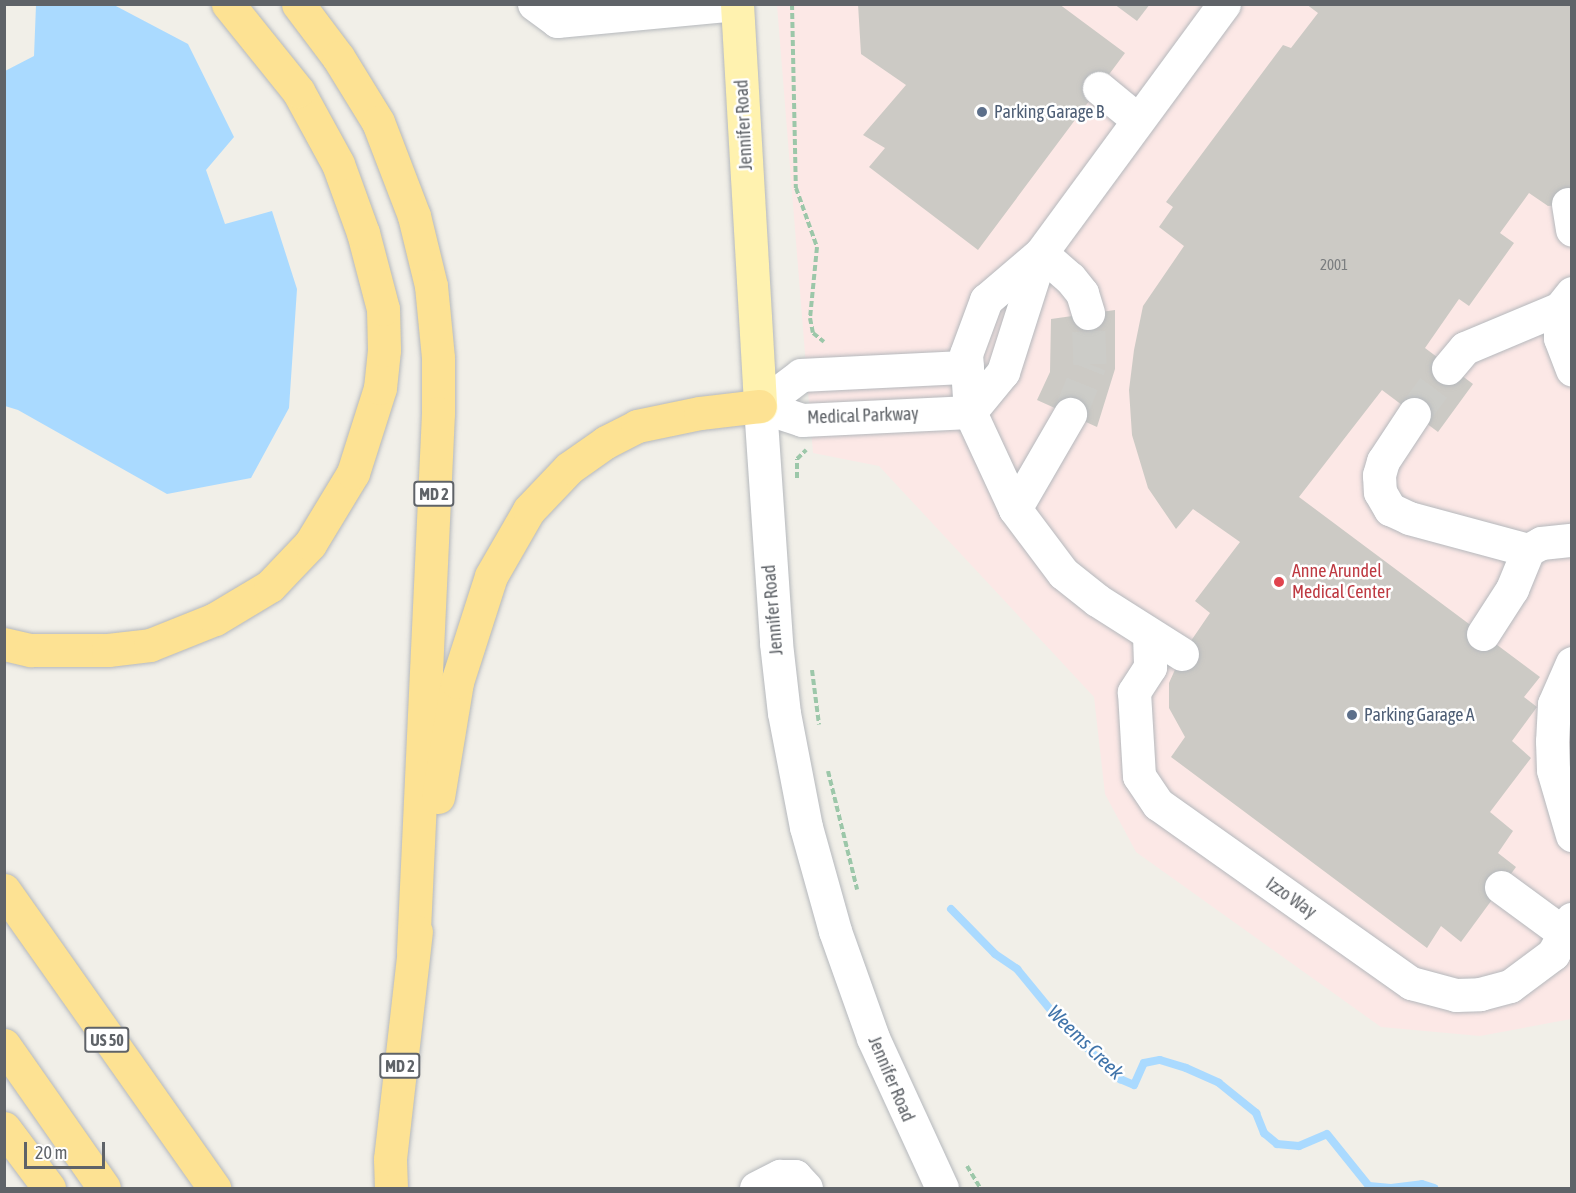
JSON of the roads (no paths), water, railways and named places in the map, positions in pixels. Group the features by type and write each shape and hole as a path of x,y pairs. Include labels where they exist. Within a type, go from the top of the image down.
{"highway":[{"path":"4,644 31,650 108,650 150,645 215,619 270,586 310,544 353,473 380,388 384,350 383,309 363,233 338,164 298,91 228,4"},
{"name":"MD 2","path":"298,4 338,57 378,122 414,216 431,286 438,358 438,413 413,951 390,1174"},
{"path":"413,951 457,682 491,576 530,510 569,468 606,442 637,426 700,413 760,406"},
{"name":"US 50","path":"4,890 214,1188"},
{"path":"4,1045 105,1188"},
{"path":"4,1128 49,1188"}],"main road":[{"name":"Jennifer Road","path":"737,4 760,406"}],"street":[{"path":"534,4 557,21 737,4"},
{"path":"1182,654 1149,635 1063,573 1015,509 970,411 966,354 986,300 1041,253 1224,4"},
{"path":"1099,88 1138,120"},
{"path":"1041,253 1070,278 1082,293 1088,313"},
{"path":"970,411 1002,372 1041,253"},
{"path":"1448,368 1465,348 1566,300"},
{"path":"1566,300 1560,338 1572,370"},
{"path":"760,406 801,375 967,367"},
{"name":"Medical Parkway","path":"760,406 802,420 970,411"},
{"name":"Jennifer Road","path":"760,406 776,643 784,713 806,827 835,931 873,1038 942,1188"},
{"path":"1015,509 1070,414"},
{"path":"1414,414 1381,468 1380,492 1390,509 1409,519 1528,550"},
{"path":"1483,634 1512,590 1528,550 1541,543 1572,540"},
{"name":"Izzo Way","path":"1149,635 1150,667 1134,692 1139,776 1158,804 1411,983 1432,991 1480,994 1510,986 1553,954 1568,927"},
{"path":"1572,663 1554,704 1552,741 1553,770 1572,835"},
{"path":"1501,887 1568,927"},
{"path":"756,1188 780,1176 795,1176 806,1188"}],"water":[{"path":"36,5 114,5 188,44 234,137 206,170 225,224 272,211 297,289 289,408 251,478 167,494 18,410 5,406 5,71 34,56"}],"waterway":[{"name":"Weems Creek","path":"951,909 995,954 1017,969 1063,1025 1120,1079 1134,1085 1144,1063 1160,1060 1186,1068 1219,1083 1256,1113 1264,1133 1277,1144 1299,1146 1327,1134 1369,1186 1391,1188 1422,1184 1434,1188"}],"tunnel":[{"path":"1070,414 1090,364 1088,313"},
{"path":"1414,414 1448,368"}],"place":[{"name":"Parking Garage B","path":"982,112"},
{"name":"Anne Arundel Medical Center","path":"1279,582"},
{"name":"Parking Garage A","path":"1352,715"}]}
